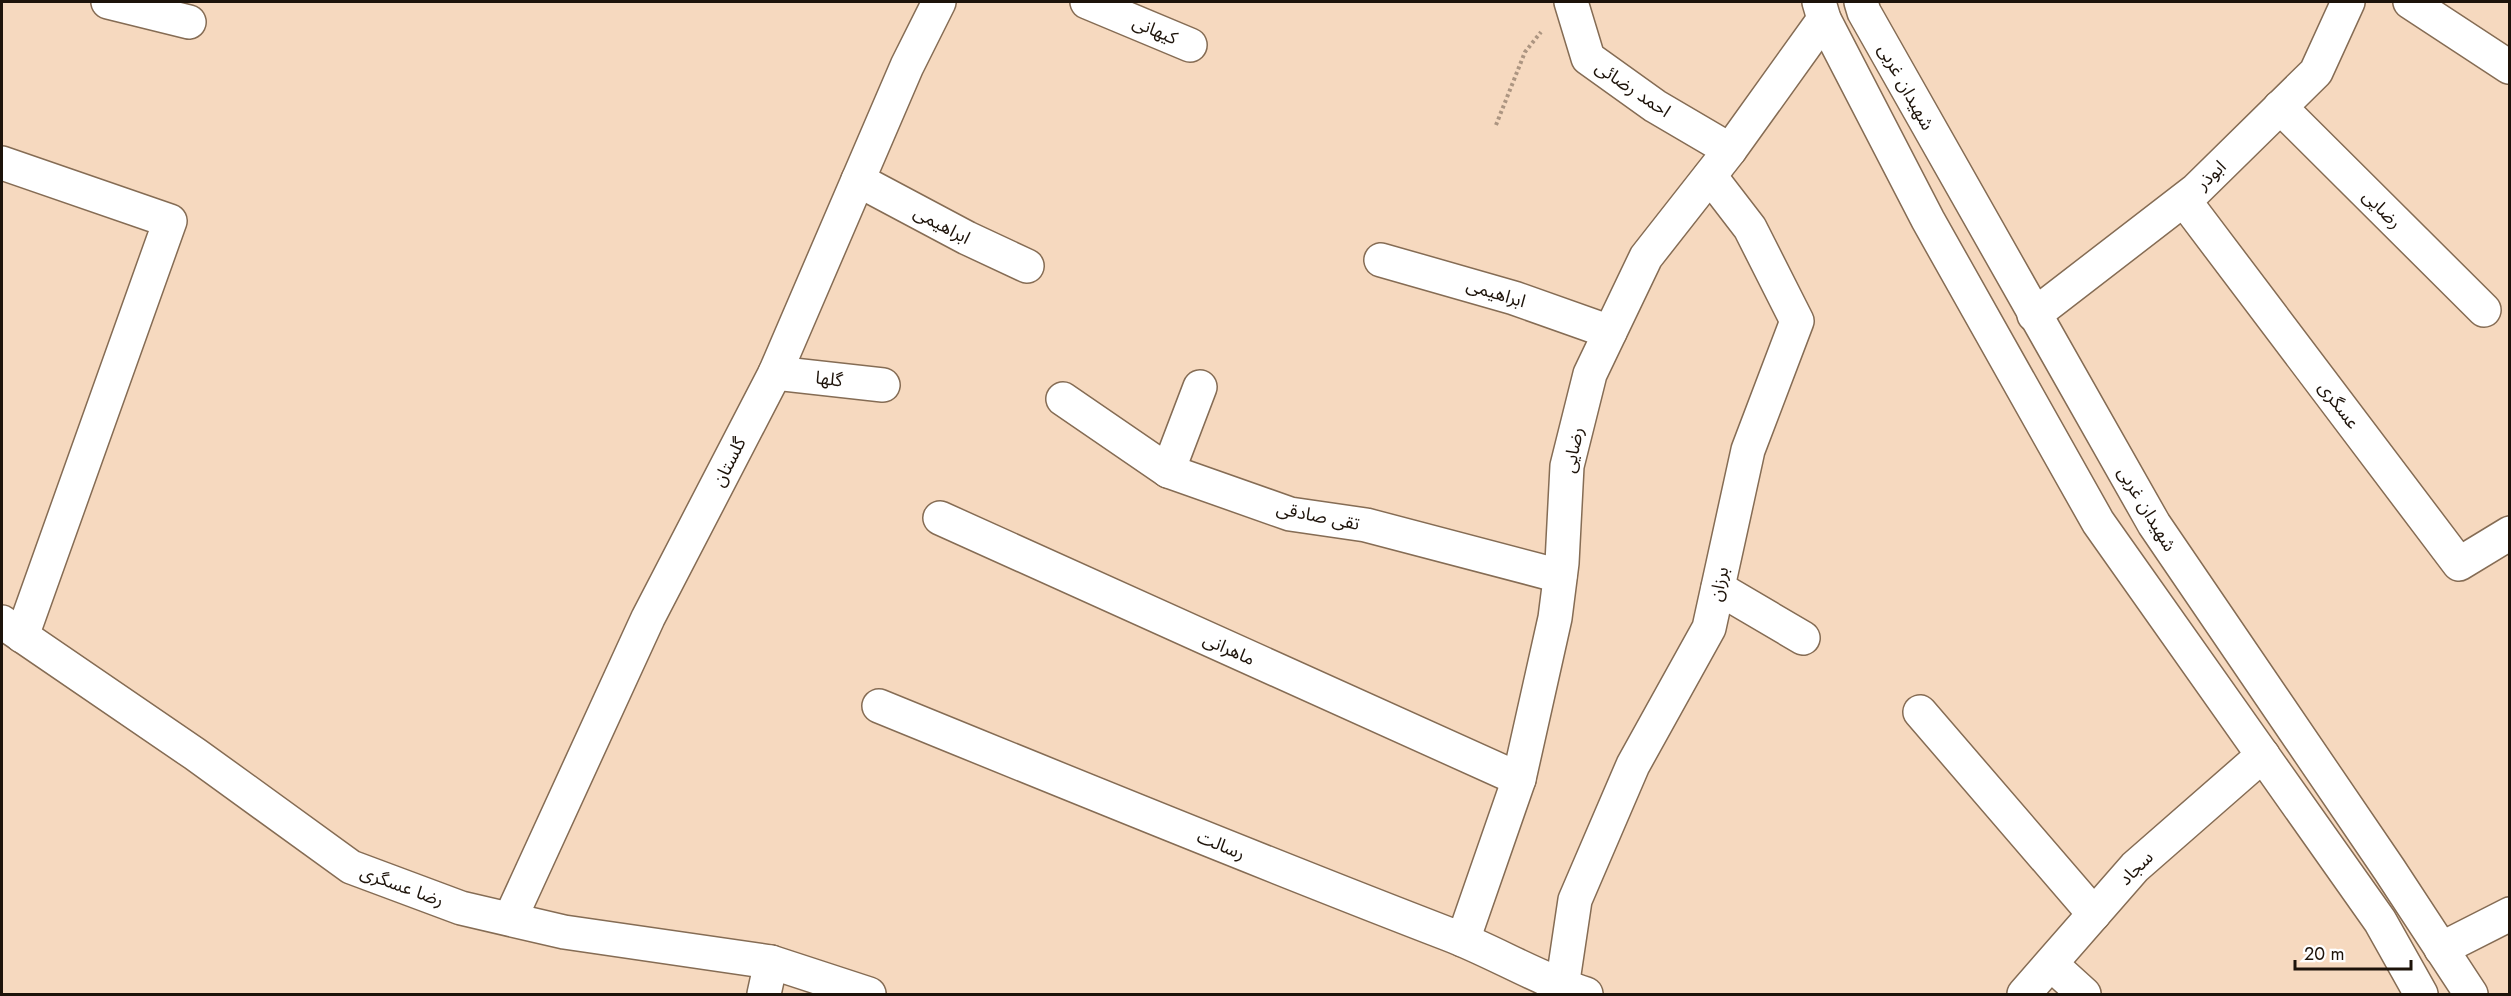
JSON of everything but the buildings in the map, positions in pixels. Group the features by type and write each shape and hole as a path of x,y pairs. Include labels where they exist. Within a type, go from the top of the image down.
{"street":[{"path":"108,2 189,22"},
{"name":"گلستان","path":"510,919 648,618 775,373 907,66 939,2"},
{"name":"کیهانی","path":"1087,2 1190,45"},
{"name":"احمد رضائی","path":"1571,2 1588,58 1655,106 1730,150"},
{"name":"ابوذر","path":"2034,315 2196,190 2316,72 2348,2"},
{"path":"2410,2 2509,67"},
{"name":"شهیدان غربی","path":"1866,5 2034,315 2154,524 2470,994"},
{"path":"1821,10 1928,220 2098,522 2380,921 2421,994"},
{"name":"رضایی","path":"1463,940 1519,779 1555,618 1567,466 1590,374 1646,257 1730,150 1821,10"},
{"name":"رضایی","path":"2280,107 2484,310"},
{"path":"2,162 170,221 12,629"},
{"name":"برزان","path":"1570,992 1575,900 1633,765 1709,628 1748,450 1797,321 1750,228 1710,176"},
{"name":"ابراهیمی","path":"858,180 967,238 1027,266"},
{"name":"عسگری","path":"2184,200 2459,564 2510,533"},
{"name":"ابراهیمی","path":"1381,260 1514,297 1610,332"},
{"name":"گلها","path":"775,373 883,385"},
{"path":"1168,471 1200,387"},
{"name":"تقی صادقی","path":"1063,399 1168,471 1290,514 1366,525 1560,576"},
{"name":"ماهرانی","path":"940,518 1519,779"},
{"path":"1718,588 1803,638"},
{"name":"رضا عسگری","path":"12,629 195,754 351,867 461,908 564,932 771,962 869,994"},
{"name":"رسالت","path":"879,706 1463,940 1570,992"},
{"path":"1920,712 2094,914"},
{"name":"سجاد","path":"2024,994 2135,867 2263,755"},
{"path":"2441,949 2510,914"},
{"path":"764,994 771,962"},
{"path":"2050,964 2084,994"}],"path":[{"path":"1496,125 1525,52 1546,27"}]}
